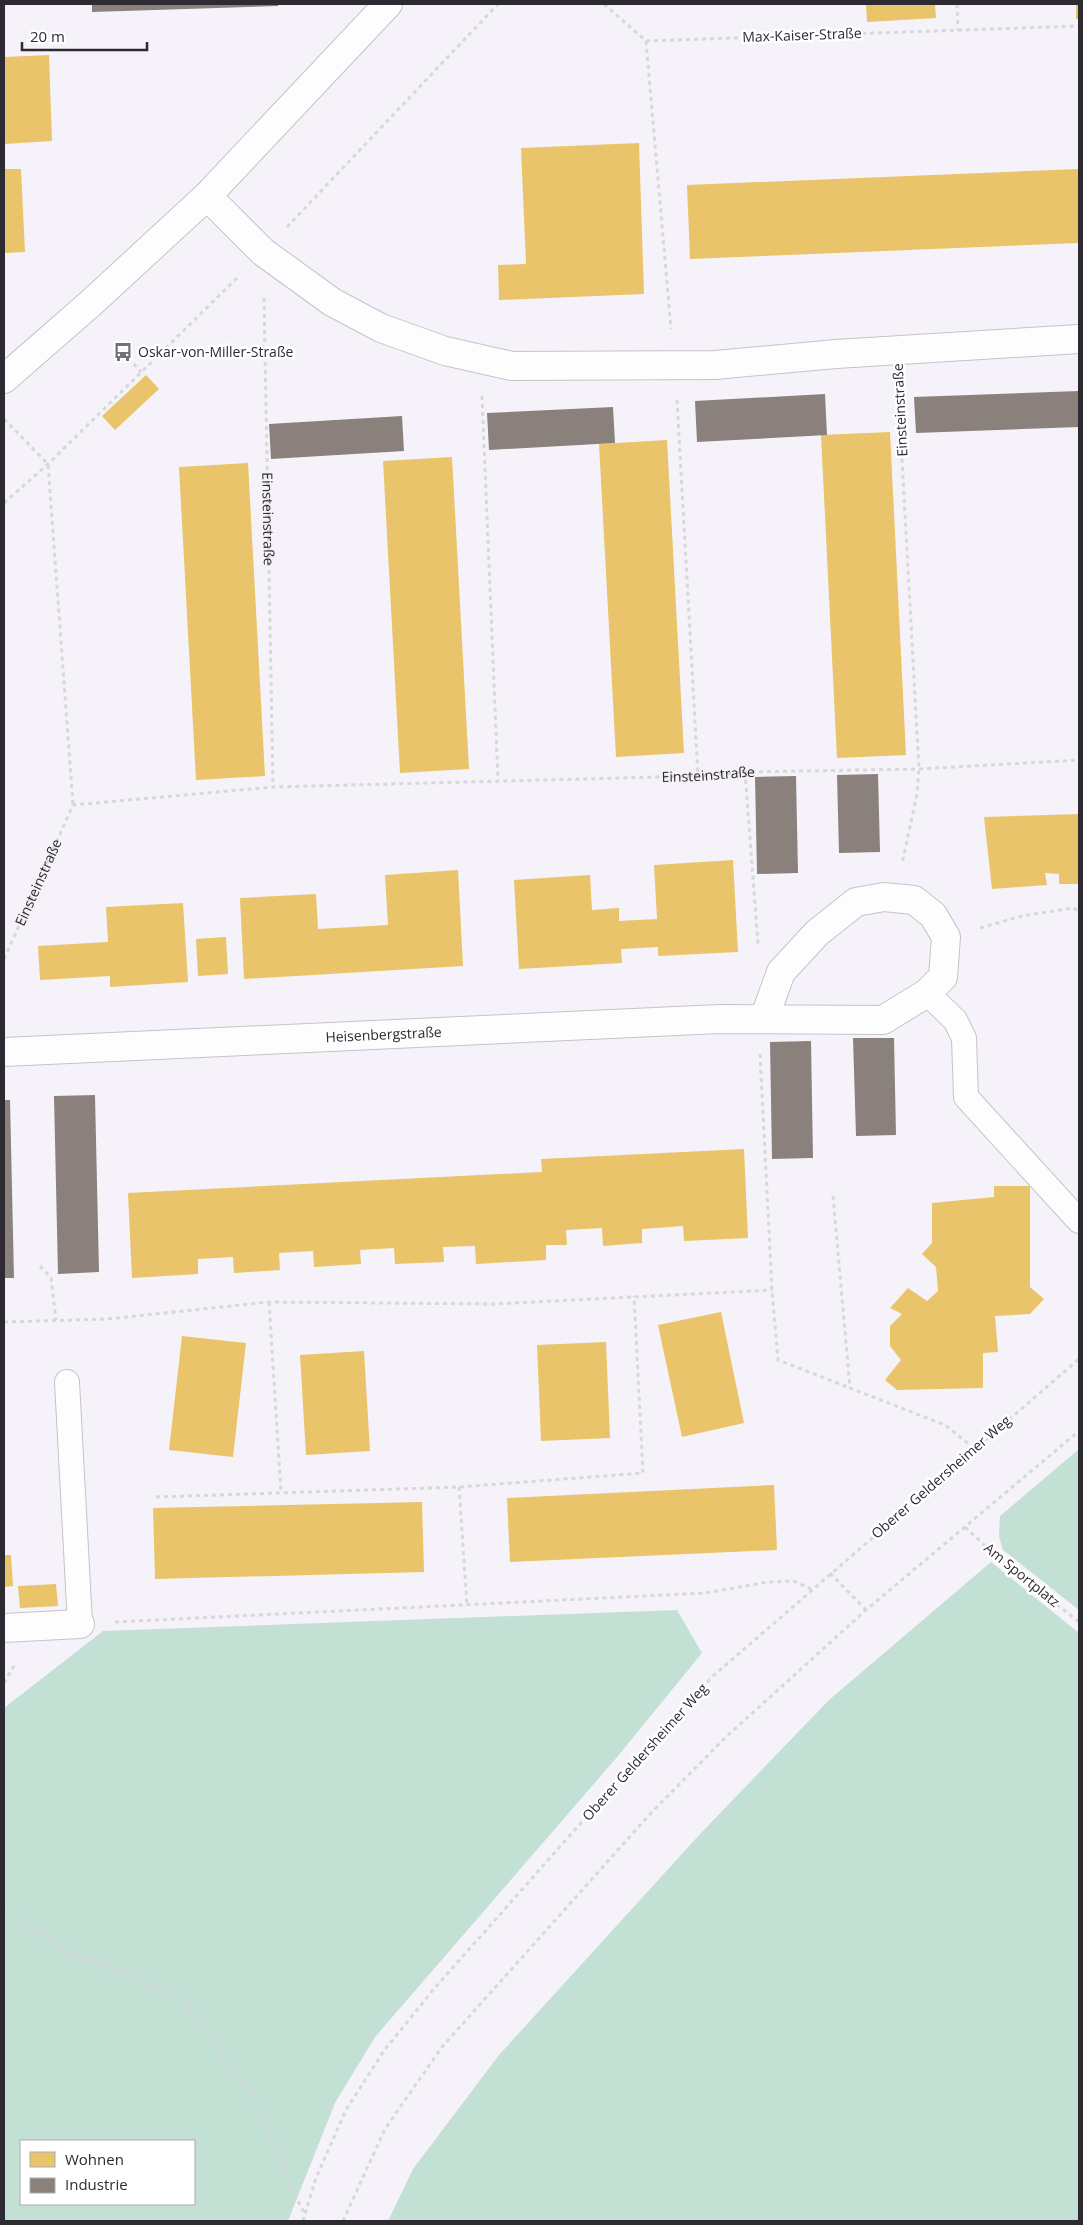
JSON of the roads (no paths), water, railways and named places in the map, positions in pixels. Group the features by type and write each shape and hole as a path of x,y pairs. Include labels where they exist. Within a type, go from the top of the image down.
{"street":[{"path":"4,378 91,303 207,196 388,4"},
{"name":"Einsteinstraße","path":"207,196 263,252 332,302 381,328 446,351 512,366 715,365 1079,339"},
{"name":"Heisenbergstraße","path":"4,1052 764,1018 828,1021 883,1020 927,993 943,977 946,936 933,915 914,900 884,897 856,902 817,933 781,972 764,1018"},
{"path":"4,1628 80,1624"}],"lane":[{"path":"927,993 955,1020 964,1038 966,1097 1079,1221"},
{"path":"67,1382 80,1624"}],"place":[{"name":"Oskar-von-Miller-Straße","path":"123,352"}]}
